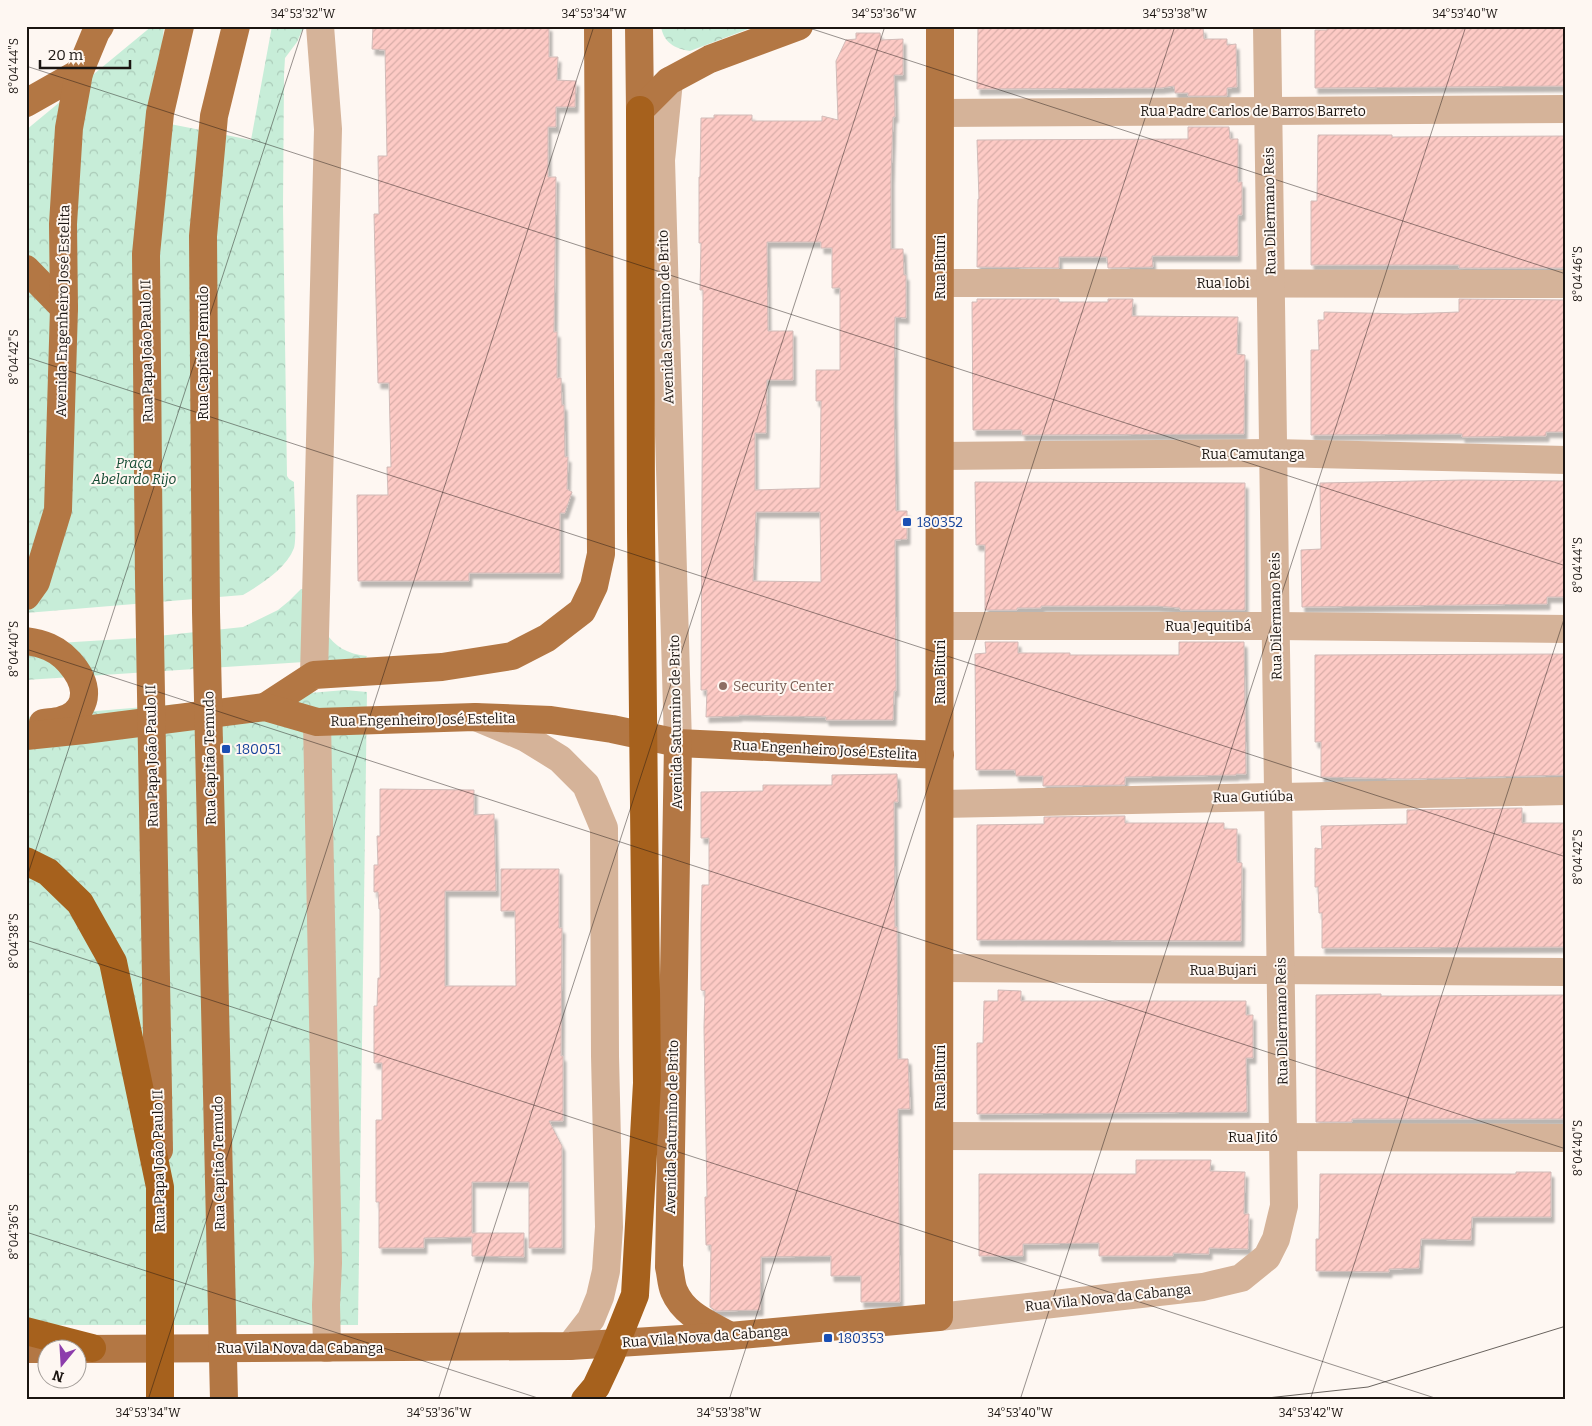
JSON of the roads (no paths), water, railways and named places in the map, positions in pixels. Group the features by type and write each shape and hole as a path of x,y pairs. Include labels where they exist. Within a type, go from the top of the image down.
{"highway":[{"path":"585,1400 596,1387 636,1295 647,1083 641,529 640,110"},
{"path":"26,861 48,872 80,903 113,962 160,1187"},
{"name":"Rua Papa João Paulo II","path":"160,1187 160,1400"},
{"path":"26,1331 49,1338"}],"main road":[{"name":"Avenida Engenheiro José Estelita","path":"26,596 36,582 58,510 64,308 63,224 69,128 79,73 100,26"},
{"name":"Rua Capitão Temudo","path":"224,1400 206,622 203,236 214,116 236,26"},
{"path":"26,736 265,707 314,675 442,667 512,656 547,638 582,611 594,586 601,554 598,26"},
{"path":"639,26 640,110"},
{"path":"640,110 669,81 710,59 799,26"},
{"name":"Rua Bituri","path":"940,26 940,1317"},
{"name":"Rua Papa João Paulo II","path":"160,1187 149,600 146,254 160,113 178,29"},
{"path":"26,103 79,73"},
{"path":"26,269 64,308"},
{"path":"26,641 49,647 60,654 74,668 83,681 85,693 81,708 74,715 61,721 26,724"},
{"name":"Rua Engenheiro José Estelita","path":"265,707 316,722 475,716 550,720 612,729 678,743 940,755"},
{"name":"Avenida Saturnino de Brito","path":"678,743 669,1267 674,1290 690,1313 730,1336"},
{"name":"Rua Vila Nova da Cabanga","path":"88,1349 570,1346 730,1336 940,1317"}],"street":[{"path":"314,675 328,129 320,26"},
{"name":"Rua Dilermano Reis","path":"1267,26 1284,1206"},
{"name":"Avenida Saturnino de Brito","path":"669,81 661,160 678,743"},
{"name":"Rua Padre Carlos de Barros Barreto","path":"940,113 1566,109"},
{"name":"Rua Iobi","path":"940,283 1566,284"},
{"name":"Rua Camutanga","path":"940,456 1274,453 1566,460"},
{"name":"Rua Jequitibá","path":"940,626 1276,626 1566,629"},
{"path":"475,716 526,738 560,760 586,785 604,828 605,1065 609,1227 606,1271 600,1297 591,1319 570,1346"},
{"path":"316,722 328,1263 326,1305 327,1348"},
{"name":"Rua Gutiúba","path":"940,804 1566,791"},
{"name":"Rua Bujari","path":"940,968 1566,972"},
{"name":"Rua Jitó","path":"940,1136 1566,1138"},
{"name":"Rua Vila Nova da Cabanga","path":"940,1317 1203,1287 1242,1278 1267,1257 1276,1239 1284,1206"}],"tram line":[{"path":"1249,1400 1368,1387 1566,1326"}],"place":[{"name":"180352","path":"907,522"},
{"name":"Security Center","path":"723,686"},
{"name":"180051","path":"226,749"},
{"name":"180353","path":"828,1338"}],"park label":[{"name":"Praça Abelardo Rijo","path":"134,472"}]}
